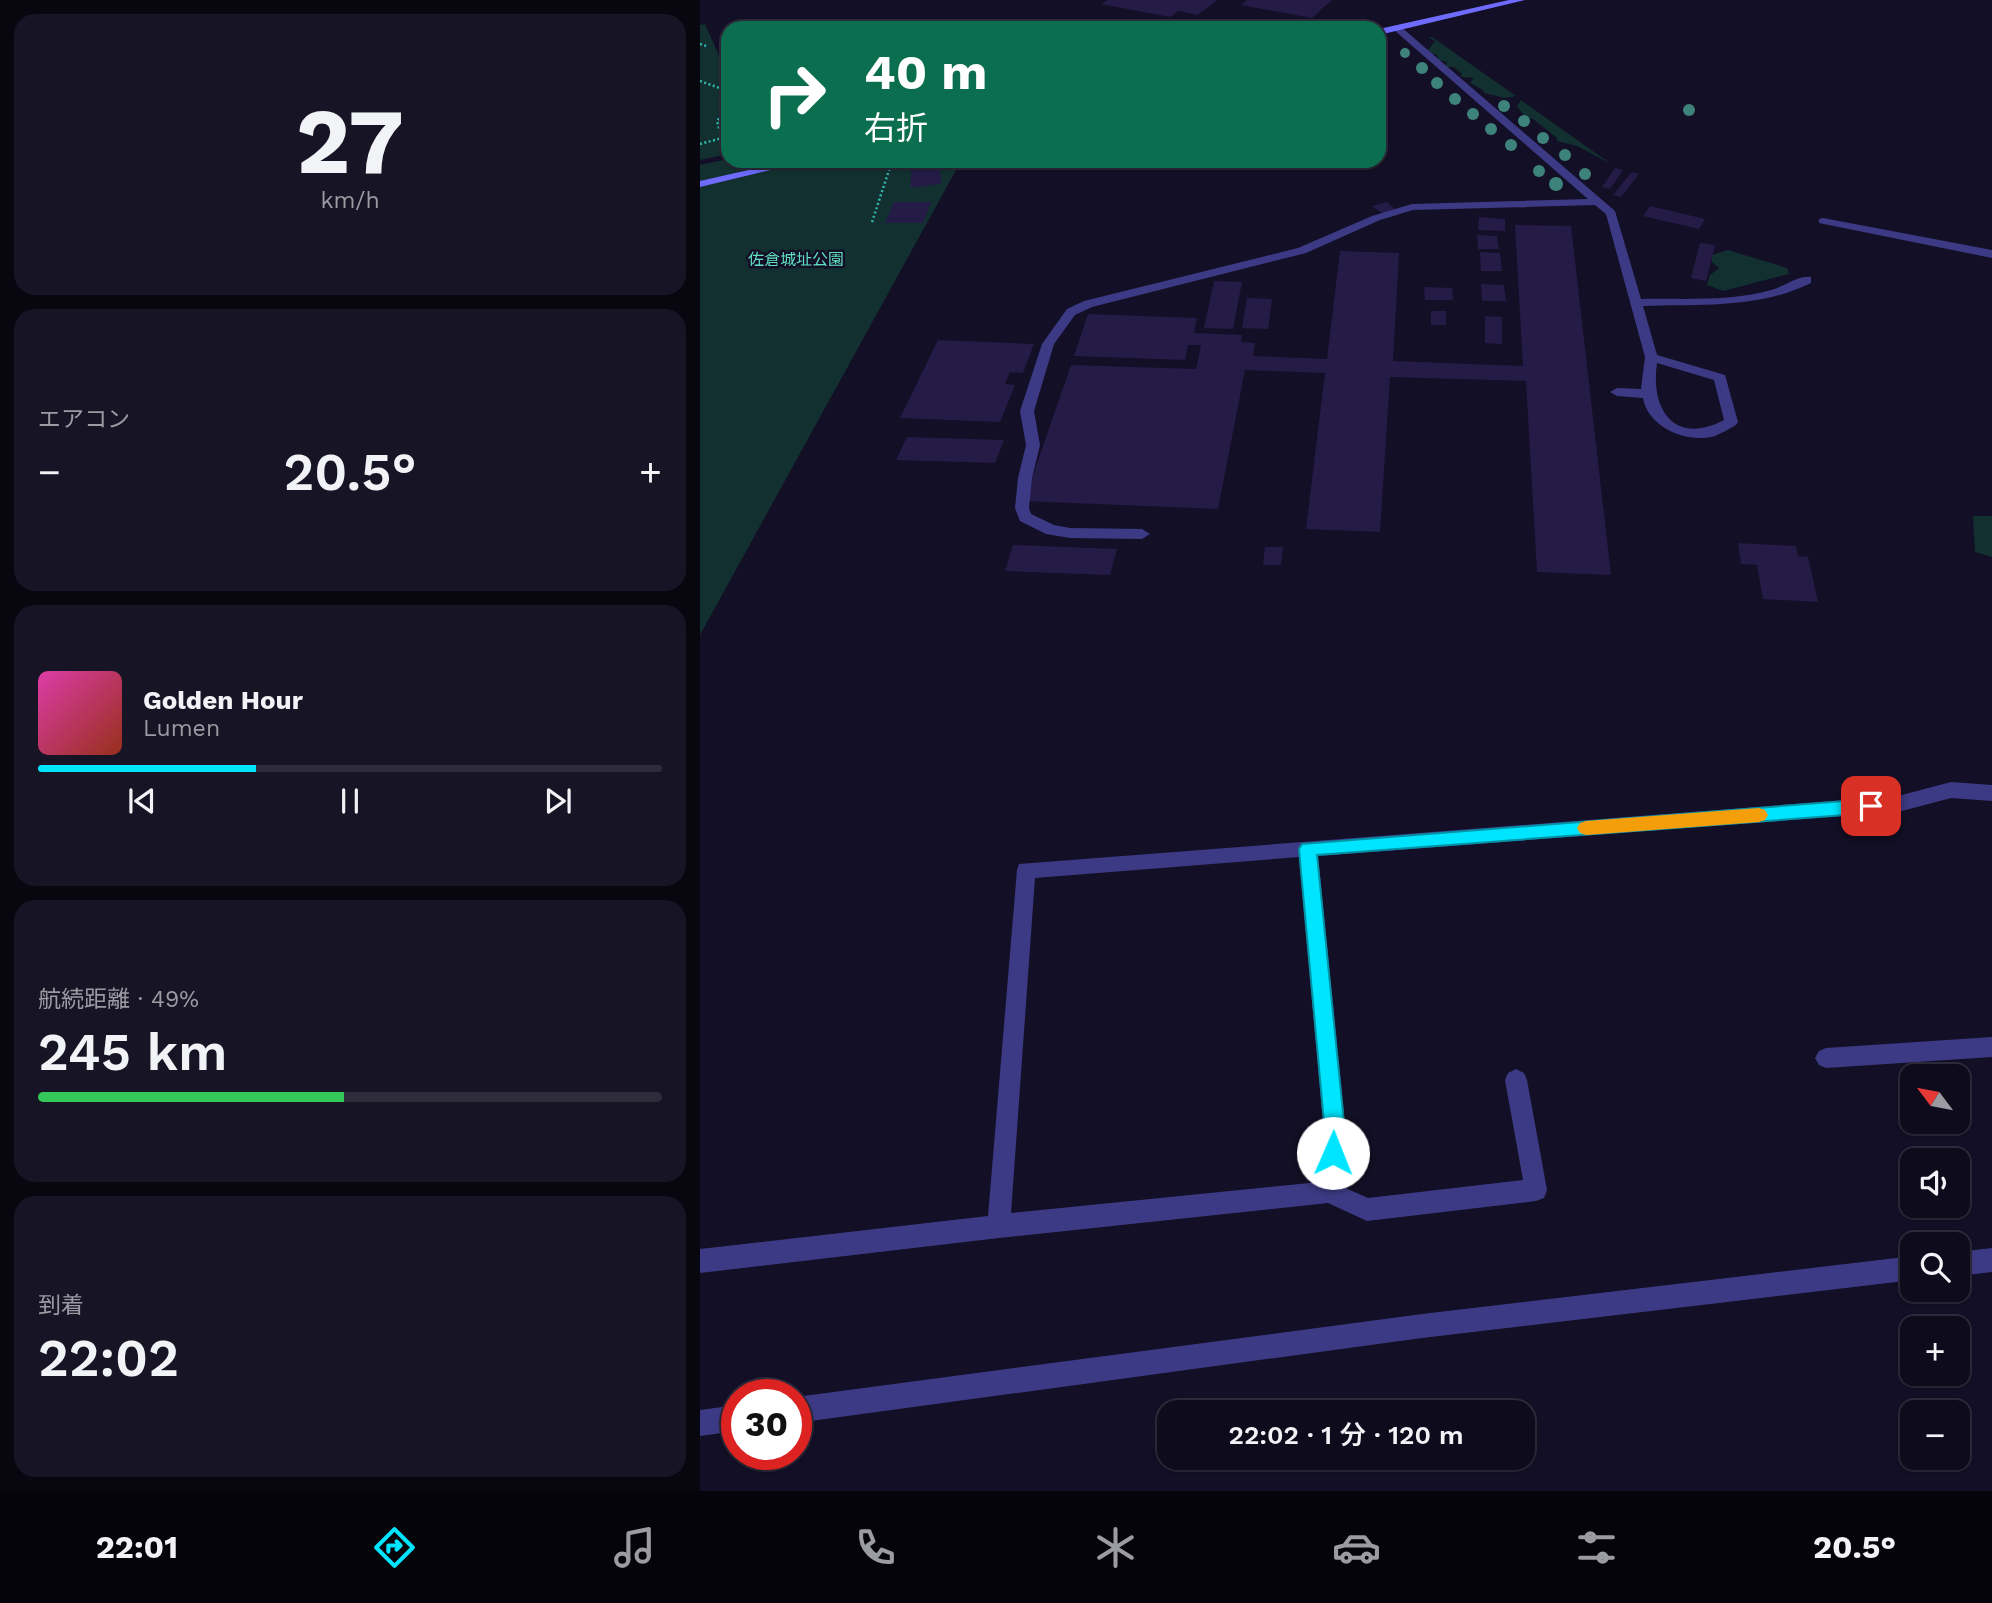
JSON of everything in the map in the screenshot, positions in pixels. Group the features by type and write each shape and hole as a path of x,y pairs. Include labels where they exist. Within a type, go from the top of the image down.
{"street":[{"path":"1386,30 1521,0"},
{"path":"1397,28 1611,214 1651,357 1647,383 1651,406 1670,427 1693,433 1712,432 1731,422 1720,378 1651,357"},
{"path":"700,184 772,168"},
{"path":"1142,534 1070,533 1051,530 1025,517 1025,478 1033,445 1027,411 1048,344 1071,312 1088,304 1302,251 1376,218 1412,207 1596,202"},
{"path":"1823,221 1992,254"},
{"path":"1635,303 1754,298 1792,289 1807,280"},
{"path":"1617,393 1649,394"},
{"path":"999,1226 1026,870 1898,804 1951,790 1992,793"},
{"path":"1308,849 1335,1133 1329,1192"},
{"path":"1826,1058 1992,1048"},
{"path":"700,1261 999,1226 1329,1192 1367,1210 1536,1190 1516,1080"},
{"path":"1970,1263 1992,1260"},
{"path":"812,1408 1435,1325 1900,1270"},
{"path":"700,1423 721,1420"}],"path":[{"path":"700,44 706,46"},
{"path":"700,81 721,90 721,98"},
{"path":"721,116 717,121 721,132"},
{"path":"700,144 721,138"},
{"path":"872,222 890,168"}],"green space":[{"path":"705,24 721,60 721,156 700,160 700,25"},
{"path":"1432,37 1516,96 1505,98 1484,93 1470,83 1474,78 1461,77 1462,74 1454,67 1445,67 1447,62 1439,60 1436,54 1425,54 1435,41 1429,38"},
{"path":"1521,100 1611,164 1577,146 1557,141 1557,138 1533,119 1525,117 1517,106"},
{"name":"佐倉城址公園","path":"721,160 721,168 957,168 700,635 700,165"},
{"path":"1728,250 1787,268 1789,274 1723,291 1707,285 1710,275 1719,268 1712,262 1712,255"},
{"path":"1973,516 1992,516 1992,557 1975,552"}],"building":[{"path":"1108,0 1217,0 1198,15 1178,11 1170,17 1101,4"},
{"path":"1247,0 1332,0 1312,18 1241,5"},
{"path":"940,168 941,184 911,188 911,169"},
{"path":"1615,168 1623,170 1610,189 1602,187"},
{"path":"1632,172 1639,174 1621,197 1613,195"},
{"path":"894,202 931,202 923,223 885,223"},
{"path":"1387,202 1396,210 1382,213 1372,206"},
{"path":"1650,206 1705,219 1699,229 1643,216"},
{"path":"1479,217 1505,219 1505,231 1478,230"},
{"path":"1515,225 1571,226 1611,575 1537,572 1526,381 1390,377 1380,532 1306,529 1325,373 1245,370 1218,509 1024,501 1071,365 1196,369 1201,345 1188,345 1185,360 1074,356 1088,314 1197,318 1194,333 1242,335 1241,342 1255,343 1253,356 1327,359 1340,251 1399,253 1393,361 1523,366"},
{"path":"1477,235 1497,236 1499,249 1478,249"},
{"path":"1700,243 1715,245 1706,281 1691,278"},
{"path":"1480,252 1500,253 1502,271 1481,271"},
{"path":"1214,281 1242,282 1233,329 1204,328"},
{"path":"1481,284 1504,285 1506,301 1482,301"},
{"path":"1424,287 1452,288 1453,300 1425,300"},
{"path":"1247,298 1272,299 1268,329 1242,328"},
{"path":"1431,311 1446,311 1446,325 1431,325"},
{"path":"1485,316 1502,317 1502,344 1485,343"},
{"path":"938,340 1034,344 1023,373 1010,372 1005,384 1015,385 1000,422 900,418"},
{"path":"907,437 1004,440 995,463 896,460"},
{"path":"1738,543 1796,546 1798,556 1808,557 1818,602 1763,599 1757,565 1741,564"},
{"path":"1013,545 1117,549 1110,575 1005,571"},
{"path":"1265,547 1283,547 1281,565 1263,565"}],"slow traffic":[{"path":"1586,828 1759,815"}],"route":[{"path":"1333,1153 1335,1133 1308,849 1871,806"}]}
